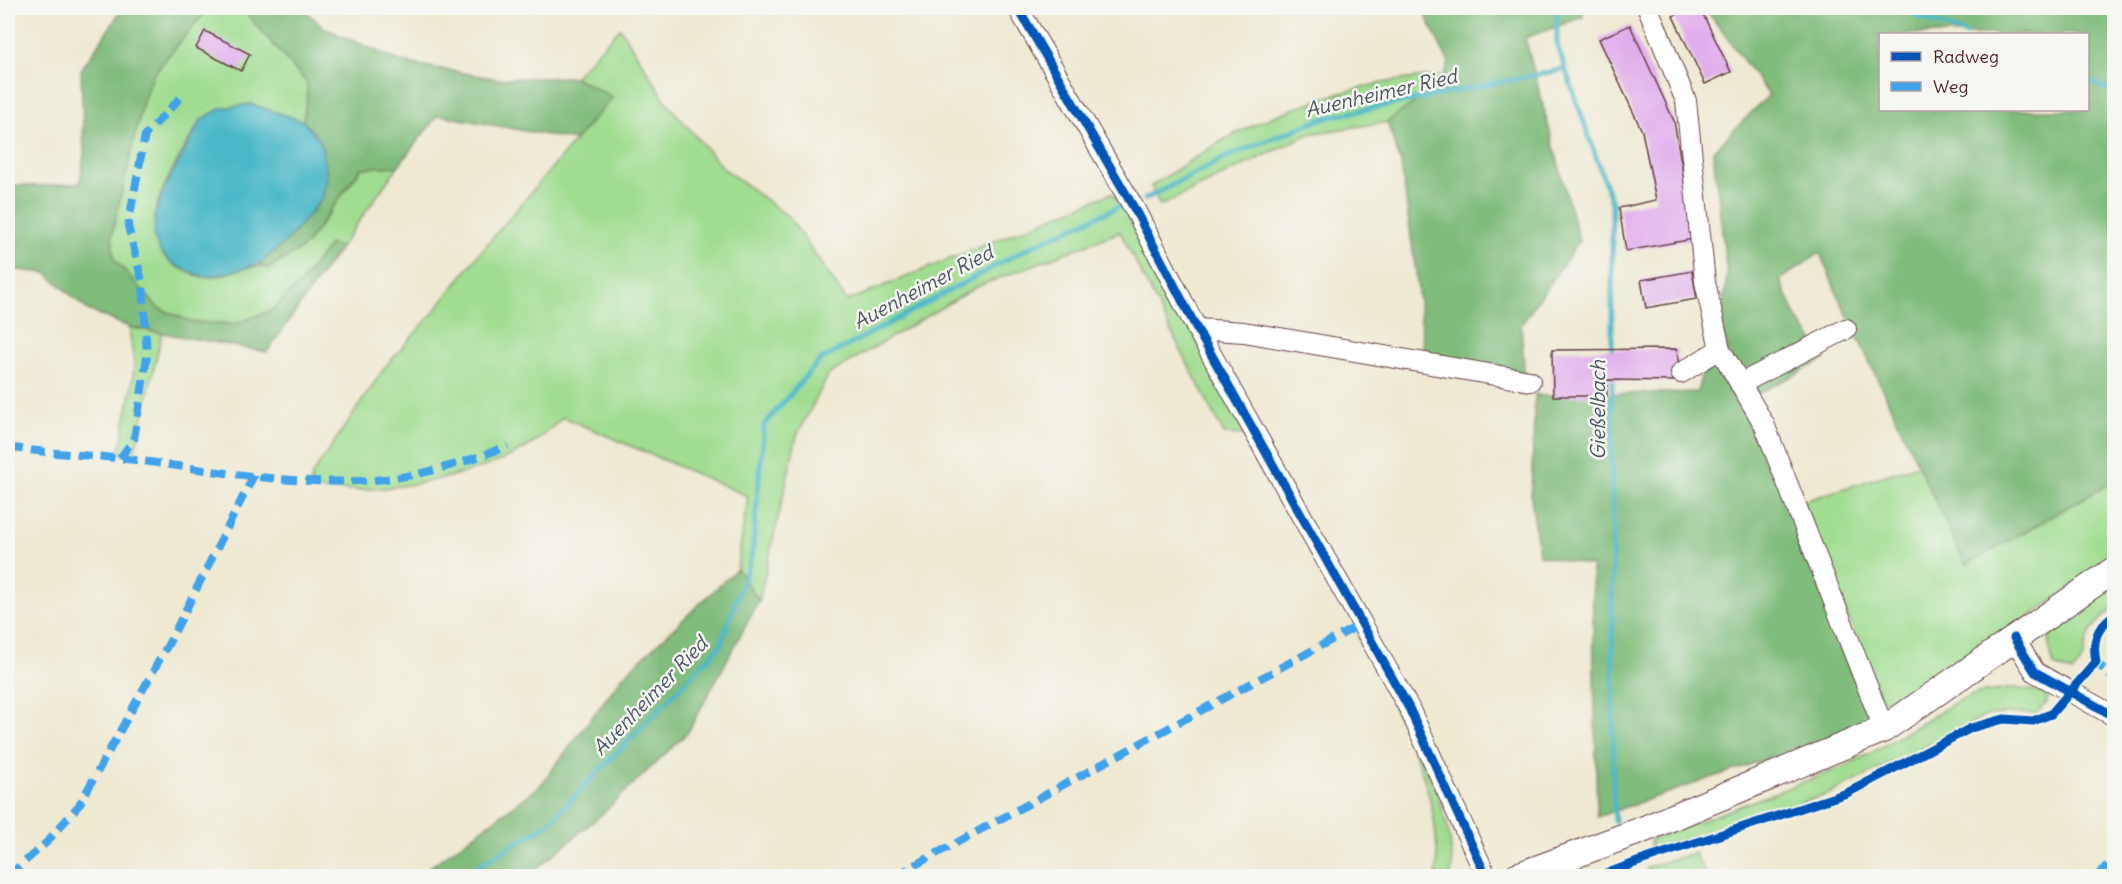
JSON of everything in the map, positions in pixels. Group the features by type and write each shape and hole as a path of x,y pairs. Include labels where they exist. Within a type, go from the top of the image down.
{"main road":[{"path":"1516,876 1642,830 1884,729 2115,570"}],"street":[{"path":"1018,8 1134,208 1197,329 1408,708 1486,876"},
{"path":"1648,8 1686,101 1705,282 1720,350 1764,424 1884,729"},
{"path":"1197,329 1244,332 1530,381"},
{"path":"1740,384 1846,329"},
{"path":"1681,373 1720,350"},
{"path":"2014,638 2035,672 2115,716"}],"green space":[{"path":"123,8 218,8 206,11 154,73 143,101 112,234 114,259 158,308 192,322 235,324 272,310 299,285 330,244 340,248 267,352 129,327 88,310 46,273 8,269 8,185 41,186 80,183 84,154 81,70"},
{"path":"218,8 245,12 307,83 303,121 251,104 201,120 174,167 157,206 155,215 157,236 163,255 167,259 181,269 203,277 220,276 253,266 269,269 305,246 362,168 398,166 340,248 330,244 299,285 272,310 235,324 192,322 158,308 114,259 112,234 143,101 154,73 206,11"},
{"path":"230,8 302,8 326,29 402,62 498,79 574,77 613,97 575,140 438,115 398,166 361,168 305,246 269,269 259,264 286,242 322,199 327,177 321,142 303,121 307,83 245,12"},
{"path":"1422,8 1582,8 1583,17 1525,38 1579,241 1521,325 1525,380 1424,360 1417,280 1401,164 1387,122 1440,84 1449,63"},
{"path":"1705,8 2114,8 2114,481 1966,565 1838,296 1820,253 1780,280 1797,318 1826,359 1755,395 1732,360 1720,325 1727,275 1713,151 1769,95"},
{"path":"620,28 668,104 723,168 789,217 847,301 1112,193 1135,223 1247,435 1224,434 1120,232 976,287 829,374 797,435 759,601 737,569 748,496 563,417 532,444 472,471 403,486 348,490 310,489 312,475 385,367 434,312 483,249 612,97 574,77"},
{"path":"1443,76 1440,84 1387,122 1309,134 1160,206 1151,186 1226,139 1311,102 1364,87"},
{"path":"129,327 162,333 134,456 119,454 132,387 134,364"},
{"path":"1706,358 1766,444 1871,723 1597,817 1592,566 1539,555 1531,497 1535,394 1542,396 1697,392"},
{"path":"1918,465 1966,565 2114,481 2114,559 1949,671 1894,704 1881,699 1801,502"},
{"path":"737,569 759,601 688,732 602,814 528,876 418,876 539,787 624,675"},
{"path":"2114,583 2114,608 2093,629 2080,663 2072,673 2054,666 2049,645 2054,632 2079,609"},
{"path":"1356,633 1420,752 1434,785 1445,818 1451,849 1451,876 1436,876 1437,844 1433,812 1425,781 1414,750"},
{"path":"2014,688 2043,692 2047,696 2047,703 2036,713 1988,715 1829,794 1651,850 1650,840 1843,767 1875,751 1958,701 1979,693"},
{"path":"1694,853 1707,876 1646,876 1647,867"}],"water":[{"path":"251,104 303,121 321,142 327,177 322,199 286,242 259,264 204,277 176,266 161,253 154,238 155,214 164,189 201,120 221,108"}],"building":[{"path":"1691,8 1700,8 1731,72 1705,84 1673,16"},
{"path":"1630,25 1674,121 1694,239 1626,251 1619,208 1656,200 1642,131 1599,39"},
{"path":"205,31 250,54 241,71 196,48"},
{"path":"1692,271 1697,299 1646,308 1641,280"},
{"path":"1677,349 1680,381 1607,380 1607,396 1553,396 1552,350"}],"waterway":[{"name":"Gießelbach","path":"1557,8 1557,45 1612,203 1612,356"},
{"path":"1907,8 1919,17 1963,33"},
{"name":"Auenheimer Ried","path":"1145,199 1231,155 1324,118 1565,69"},
{"path":"2089,80 2114,92"},
{"name":"Auenheimer Ried","path":"462,876 547,825 720,646 752,556 764,425 819,361 1034,245 1118,207"},
{"name":"Gießelbach","path":"1612,374 1615,822"}],"marked path":[{"path":"120,458 134,439 147,357 143,285 128,226 145,135 181,97"},
{"path":"8,447 135,460 260,477 354,481 385,479 432,471 508,446"},
{"path":"8,876 46,843 79,805 171,639 254,475"},
{"path":"895,876 1361,624"},
{"path":"2095,658 2096,662 2114,679"},
{"path":"2097,876 2114,858"}],"cycle path":[{"path":"1018,8 1134,208 1197,329 1409,708 1486,876"},
{"path":"1600,876 1847,793 1971,728 2004,719 2033,721 2051,714 2096,662 2095,641 2099,630 2114,615"},
{"path":"2014,638 2035,672 2114,716"}]}
